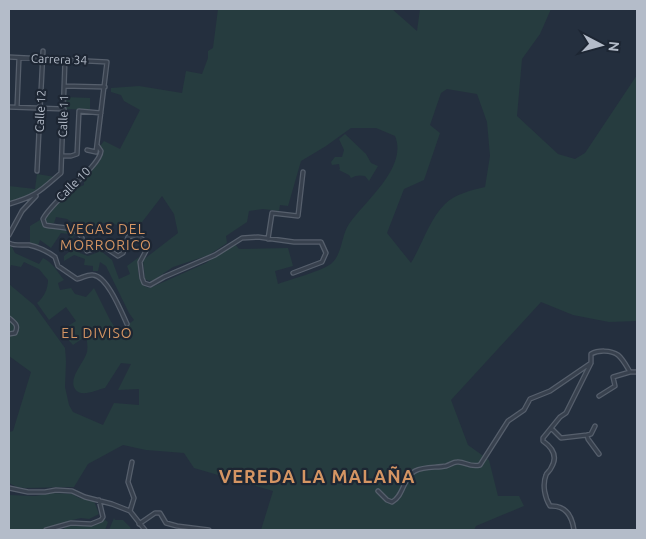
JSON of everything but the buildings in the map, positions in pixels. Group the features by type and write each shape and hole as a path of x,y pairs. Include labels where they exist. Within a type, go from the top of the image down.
{"street":[{"name":"Calle 12","path":"37,171 42,50"},
{"name":"Carrera 34","path":"9,57 104,61 108,63"},
{"path":"17,107 19,58"},
{"name":"Calle 11","path":"38,193 61,173 65,60"},
{"name":"Calle 10","path":"87,150 96,152 108,63"},
{"path":"64,86 105,87"},
{"path":"9,107 64,109"},
{"path":"62,156 77,154 79,112 101,113"},
{"name":"Calle 10","path":"97,145 101,151 100,157 50,208 42,219 43,223 48,226 77,232 82,238 87,251 103,246 118,256 123,253 128,237 135,236 140,238 145,241 147,246 140,262 143,282 150,285 214,255 242,238 268,238"},
{"path":"293,272 322,262 326,253 323,245 318,242 294,242 268,238 272,213 298,216 303,172"},
{"path":"9,204 30,198 38,193"},
{"path":"9,235 22,211 38,193"},
{"path":"9,243 30,246 47,252 56,258 58,266 78,279 89,274 100,276 106,283 126,324"},
{"path":"9,318 17,327 15,332 9,334"},
{"path":"574,530 570,516 560,506 550,506 545,496 546,475 552,467 555,455 553,450 543,442 543,438 560,417 566,413 591,363 591,354 597,350 613,353 619,356 630,372"},
{"path":"378,491 387,500 392,502 398,498 405,483 414,471 431,466 446,466 459,462 467,466 480,465 508,421 524,410 530,399 550,391 591,363"},
{"path":"599,396 615,386 613,377 637,372"},
{"path":"551,428 561,438 591,434 595,426"},
{"path":"587,435 600,454"},
{"path":"130,511 134,498 128,482 132,462"},
{"path":"9,488 28,492 72,491 130,511 145,530"},
{"path":"46,530 71,523 91,524 102,520 99,500"},
{"path":"139,524 155,513 160,513 166,523 209,530"}],"green space":[{"path":"218,9 392,9 417,31 420,9 551,9 540,34 522,59 517,116 558,154 575,159 585,153 637,75 637,321 609,322 573,315 541,302 451,400 468,445 489,460 498,496 519,496 524,506 476,526 474,530 261,530 273,491 194,468 184,453 146,450 123,445 88,464 74,487 25,488 9,483 9,432 13,431 31,372 9,356 9,284 34,305 65,348 65,387 69,405 73,412 103,425 114,403 139,405 139,389 118,390 131,364 121,363 105,388 85,393 78,392 75,389 73,385 75,375 87,352 86,336 73,345 60,331 76,321 66,307 49,320 37,303 45,293 48,280 39,269 24,262 21,267 11,265 9,271 9,245 15,253 39,264 43,258 50,262 64,280 58,283 60,290 71,288 75,294 86,297 94,288 118,332 134,320 106,266 100,262 98,271 93,271 93,266 84,265 85,259 74,255 64,261 64,256 74,244 68,234 61,233 51,248 40,240 38,246 30,244 30,226 40,220 42,224 50,228 75,233 72,239 80,253 88,256 101,251 112,260 119,279 130,274 127,266 139,257 138,271 140,280 146,287 150,288 206,263 234,243 239,249 288,248 293,266 275,271 278,284 328,266 336,259 349,224 391,171 396,159 395,136 376,128 351,128 301,161 288,206 280,205 279,211 263,209 249,211 247,222 226,236 227,243 209,255 173,267 154,280 149,281 145,279 143,260 178,233 174,214 162,196 139,226 130,225 129,233 112,223 103,223 84,231 67,219 56,217 54,223 48,225 44,219 52,207 66,194 84,185 84,178 103,155 100,146 104,141 120,149 140,110 124,101 121,95 111,92 111,88 139,86 182,93 186,71 202,74 208,58 208,51 213,48","holes":["447,89 477,94 487,122 490,156 485,187 459,195 439,210 411,263 387,233 404,189 424,180 440,133 430,125 441,93"]},
{"path":"66,97 90,98 90,110 66,109"},
{"path":"345,134 366,154 371,163 378,166 369,181 365,176 351,178 339,170 339,164 332,165 331,162 335,157 342,157 344,150 339,139"},
{"path":"37,174 55,177 30,197 9,203 9,186 35,189"},
{"path":"52,493 72,494 79,498 94,501 99,514 89,519 81,518 68,521 52,530 9,530 9,495 35,496"},
{"path":"114,518 115,520 123,520 131,530 109,530"},
{"path":"104,519 108,522 105,530 62,530 70,524 92,523 95,520"}],"district":[{"name":"VEGAS DEL MORRORICO","path":"106,237"},
{"name":"EL DIVISO","path":"97,333"},
{"name":"VEREDA LA MALAÑA","path":"317,476"}]}
